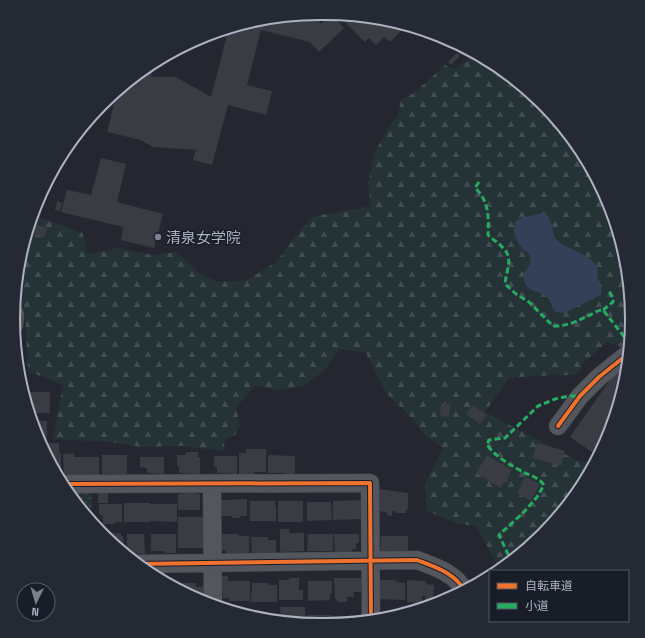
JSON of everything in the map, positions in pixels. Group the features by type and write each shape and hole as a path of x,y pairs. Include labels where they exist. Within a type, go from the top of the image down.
{"street":[{"path":"558,426 580,396 598,377 622,358"},
{"path":"69,484 370,483 371,614"},
{"path":"212,484 213,598"},
{"path":"147,564 417,560 443,569 461,585"}],"green space":[{"path":"471,57 476,60 492,70 523,94 551,122 563,137 585,170 602,205 607,217 606,222 612,232 615,242 622,280 625,319 623,346 607,342 583,363 581,370 574,375 509,378 485,412 578,461 588,462 575,485 563,501 551,516 523,544 496,565 496,562 476,526 459,524 427,511 425,484 443,448 424,434 412,418 386,393 366,353 339,349 326,369 304,386 279,390 254,386 236,408 240,425 235,435 225,439 223,451 183,446 141,447 110,442 53,439 63,385 28,371 25,312 21,306 26,261 30,242 38,217 83,233 87,254 118,248 152,255 177,252 199,273 217,282 247,280 276,262 311,217 371,206 368,184 374,154 387,129 398,115 401,100 414,93 445,65 454,69"},
{"path":"73,489 92,489 92,514"}],"water":[{"path":"543,213 549,218 553,233 557,240 567,247 591,259 598,269 597,273 602,292 601,295 564,313 556,312 547,297 526,285 524,276 531,261 530,257 521,247 514,234 514,225 520,218"}],"building":[{"path":"320,20 319,25 325,20 338,21 344,28 319,52 310,42 261,30 247,85 272,91 266,115 228,105 212,165 193,160 196,150 153,147 141,140 107,132 114,102 153,70 151,77 176,77 211,97 227,35 261,26 299,21"},
{"path":"344,21 402,30 390,42 384,37 376,45 369,38 365,42"},
{"path":"457,53 460,56 451,65 448,62"},
{"path":"101,158 126,164 117,202 163,214 154,248 121,240 123,227 61,212 67,190 91,195"},
{"path":"57,201 62,203 60,211 55,210"},
{"path":"36,224 47,228 44,237 33,234"},
{"path":"619,367 620,368 615,396 609,415 593,453 570,437"},
{"path":"29,392 50,392 50,413 35,413"},
{"path":"441,403 450,404 449,417 440,416"},
{"path":"473,405 487,415 480,424 466,414"},
{"path":"38,421 47,421 46,440"},
{"path":"47,443 59,443 59,453 61,453 61,470"},
{"path":"537,443 565,451 561,466 532,458"},
{"path":"246,449 266,449 266,472 254,472 254,477 239,477 239,453 246,453"},
{"path":"186,452 198,452 198,457 200,457 200,474 179,473 179,466 177,466 177,455 185,455"},
{"path":"74,453 74,457 99,457 99,476 66,478 64,475 63,454"},
{"path":"102,455 127,455 127,474 102,474"},
{"path":"268,455 295,456 295,475 285,475 285,473 268,473"},
{"path":"487,455 512,470 506,483 504,482 500,488 476,473"},
{"path":"214,456 237,456 237,474 217,473 217,467 214,467"},
{"path":"140,457 164,457 164,474 147,473 147,468 140,467"},
{"path":"525,477 540,484 531,501 517,493"},
{"path":"378,489 408,493 408,509 406,509 406,513 395,513 395,511 392,511 392,516 387,515 387,512 376,511"},
{"path":"187,491 200,494 200,510 178,510 178,494"},
{"path":"98,492 108,492 108,503 98,503"},
{"path":"247,499 247,516 232,518 232,516 220,516 220,502 222,502 222,500"},
{"path":"362,500 362,519 333,520 333,501"},
{"path":"250,501 275,501 276,521 250,521"},
{"path":"278,501 303,501 303,522 278,522"},
{"path":"307,502 331,502 332,520 307,521"},
{"path":"124,503 150,503 150,522 124,522"},
{"path":"99,504 122,504 122,522 115,522 115,524 103,524 103,515 99,515"},
{"path":"150,504 177,504 177,522 150,521"},
{"path":"178,517 204,517 204,548 178,548"},
{"path":"280,529 289,529 289,533 304,533 304,551 280,552"},
{"path":"111,533 121,533 121,536 123,536 124,545 122,544"},
{"path":"127,534 144,534 145,554 134,553 127,548"},
{"path":"151,534 176,534 176,553 151,551"},
{"path":"222,534 239,534 239,536 249,536 249,554 226,554 226,550 222,550"},
{"path":"308,534 333,534 333,551 307,551"},
{"path":"334,534 359,534 359,543 356,543 356,549 335,554"},
{"path":"381,536 408,536 408,553 380,553"},
{"path":"251,537 268,537 268,540 276,540 276,555 268,553 252,553"},
{"path":"220,576 228,576 228,581 250,581 250,601 229,601 229,598 223,598 223,592 220,592"},
{"path":"289,578 299,578 299,590 303,590 303,600 279,600 279,580 289,580"},
{"path":"334,578 361,578 361,592 354,592 354,597 347,597 347,602 337,602 337,599 335,599"},
{"path":"379,580 396,580 396,582 405,583 405,600 378,599"},
{"path":"407,580 426,581 426,584 434,585 433,598 425,601 425,596 422,596 422,602 407,602"},
{"path":"308,581 332,581 332,593 330,594 330,600 308,601"},
{"path":"179,583 196,583 196,587 206,586 207,596"},
{"path":"252,583 269,583 269,585 277,585 277,602 251,602"},
{"path":"280,607 305,607 305,617 281,615"},
{"path":"307,615 332,615 332,618 307,617"},
{"path":"333,616 356,616 346,617 333,618"}],"marked path":[{"path":"479,182 475,188 480,193 486,204 488,216 488,235 501,246 508,256 509,260 505,284 516,294 529,302 553,326 562,326 584,318 597,311 603,310 624,337"},
{"path":"603,310 613,302 613,298 609,291"},
{"path":"508,556 499,535 523,513 537,497 544,485 538,479 504,461 494,453 487,444 489,440 505,438 538,406 555,399 569,396 580,396"}],"cycle path":[{"path":"558,426 580,396 599,377 622,359"},
{"path":"69,484 370,483 371,614"},
{"path":"147,564 417,560 444,571 461,586"}],"place":[{"name":"清泉女学院","path":"158,237"}]}
